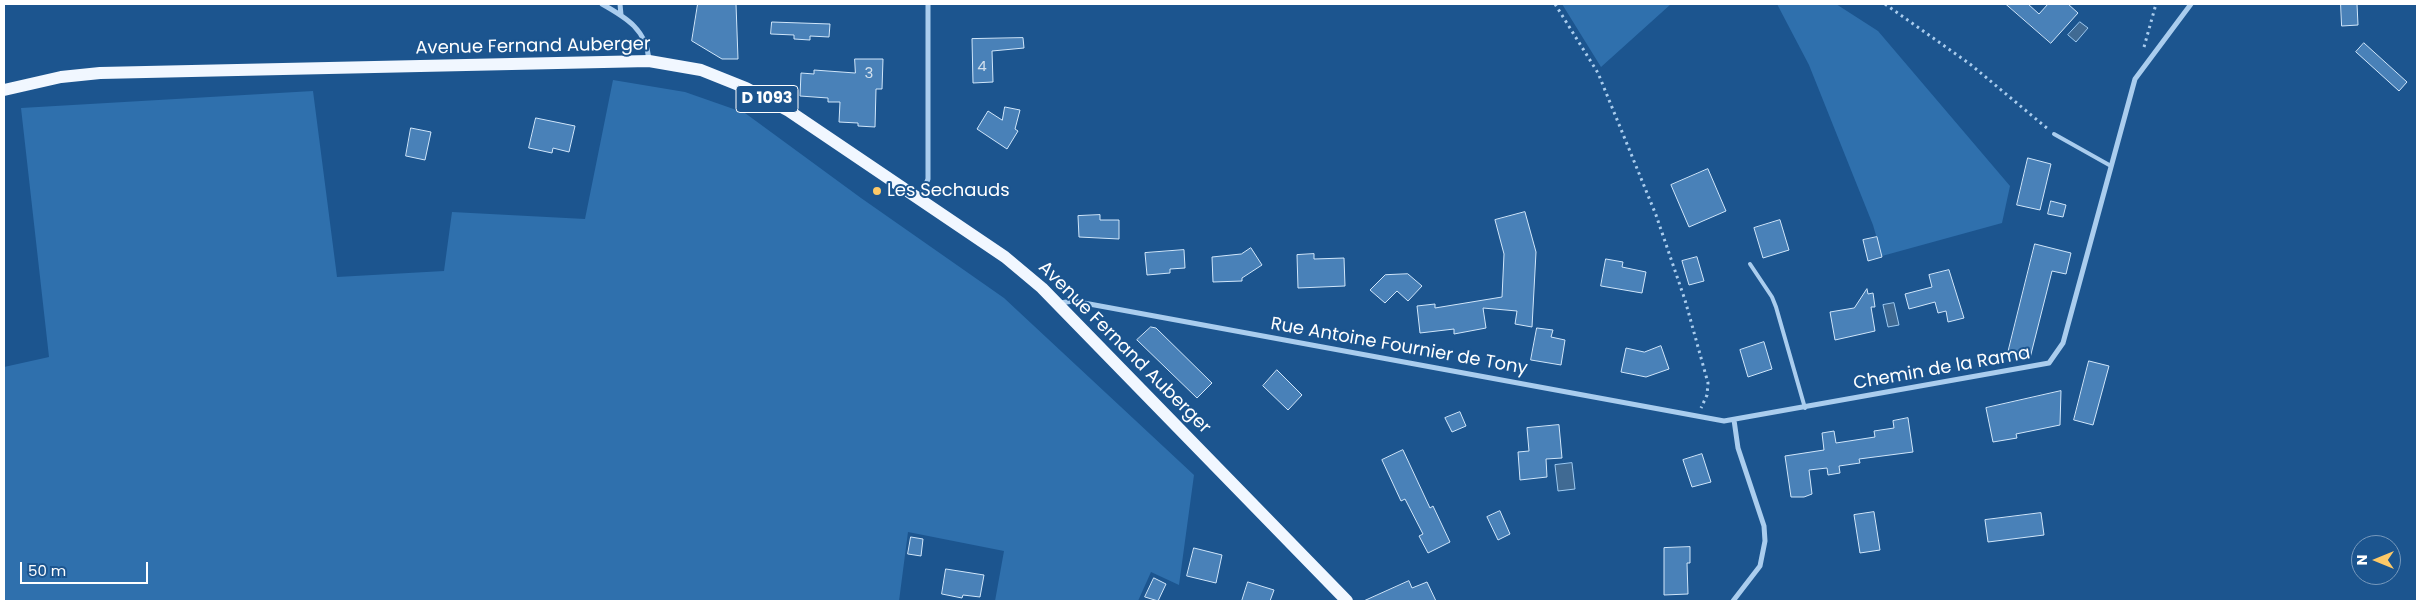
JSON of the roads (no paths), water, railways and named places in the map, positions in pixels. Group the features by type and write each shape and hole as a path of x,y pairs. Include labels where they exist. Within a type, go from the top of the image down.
{"main road":[{"name":"Avenue Fernand Auberger","path":"4,90 61,77 100,72 649,61 701,70 746,88 789,110 1005,257 1059,304 1347,601"}],"street":[{"path":"602,4 621,15 644,37 649,61"},
{"path":"620,4 621,15"},
{"path":"920,199 928,179 928,4"},
{"name":"Chemin de la Rama","path":"1734,420 2049,363 2063,344 2136,79 2191,4"},
{"name":"Rue Antoine Fournier de Tony","path":"1059,304 1073,301 1697,416 1734,420"},
{"path":"1733,601 1760,566 1765,540 1764,526 1738,448 1734,420"}],"lane":[{"path":"2054,134 2111,166"},
{"path":"1750,264 1772,297 1805,408"}],"place":[{"name":"Les Sechauds","path":"877,191"}]}
